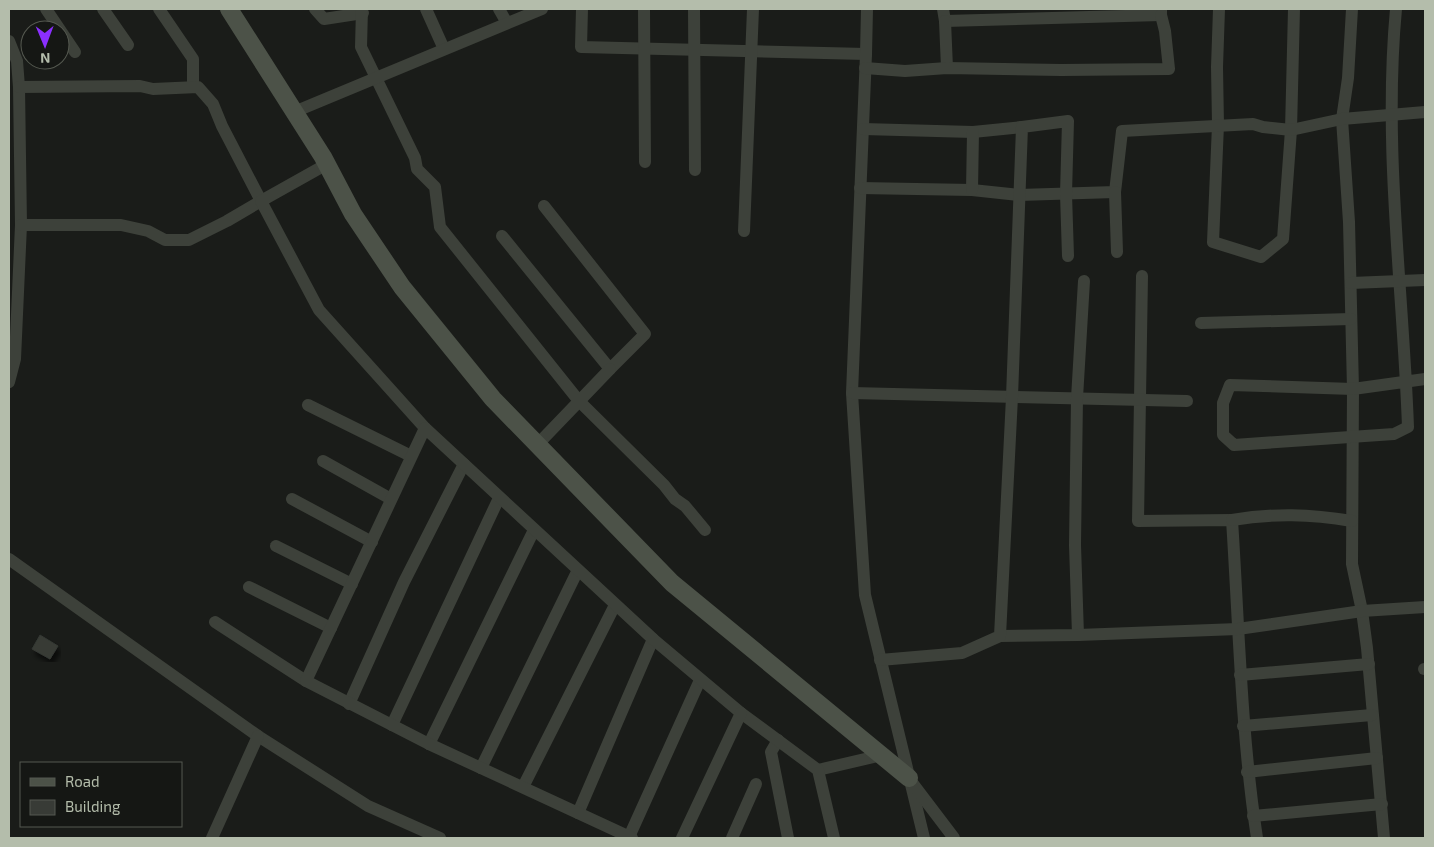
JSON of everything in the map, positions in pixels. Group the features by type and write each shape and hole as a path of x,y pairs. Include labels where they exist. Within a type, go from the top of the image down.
{"street":[{"path":"46,9 75,52"},
{"path":"102,9 128,45"},
{"path":"159,9 193,59 194,87"},
{"path":"229,9 327,164 353,214 402,287 493,399 672,583 909,778 954,838"},
{"path":"315,9 324,20 362,11 360,47 415,158 417,169 435,187 440,227 579,401 664,484 675,500 685,506 705,530"},
{"path":"426,9 444,49"},
{"path":"499,9 507,23"},
{"path":"294,112 542,9"},
{"path":"582,9 581,47 866,54"},
{"path":"644,9 645,162"},
{"path":"694,9 695,170"},
{"path":"744,231 753,9"},
{"path":"867,9 852,393 865,595 924,838"},
{"path":"1219,9 1218,125 1212,242 1261,257 1283,239 1290,130 1294,9"},
{"path":"1352,9 1348,78 1342,119 1349,222 1354,389 1352,564 1362,611 1369,664 1384,838"},
{"path":"1396,9 1390,115 1406,381 1408,427 1394,434 1234,445 1223,435 1223,403 1230,385 1354,389 1406,381 1425,379"},
{"path":"865,68 905,71 948,68 1169,69 1161,12 944,15 948,68"},
{"path":"9,41 17,61 19,87 21,225 15,359 9,382"},
{"path":"19,87 140,86 153,89 198,87 214,104 222,126 319,310 424,428 615,605 700,680 818,770 834,838"},
{"path":"1117,252 1115,192 1122,131 1254,124 1290,130 1342,119 1425,112"},
{"path":"862,128 973,132 1068,121 1066,194 1068,256"},
{"path":"1000,636 1012,397 1022,127"},
{"path":"972,190 973,132"},
{"path":"21,225 121,225 148,231 165,240 189,240 228,221 327,164"},
{"path":"860,188 972,190 1020,195 1115,192"},
{"path":"537,445 645,334 544,206"},
{"path":"502,236 610,369"},
{"path":"1142,276 1138,521 1232,520 1272,514 1352,521"},
{"path":"1351,283 1425,280"},
{"path":"1078,635 1075,545 1077,398 1084,281"},
{"path":"1201,323 1351,319"},
{"path":"852,393 1187,401"},
{"path":"308,405 411,456"},
{"path":"306,680 424,428"},
{"path":"323,461 391,499"},
{"path":"350,704 404,582 464,464"},
{"path":"392,725 499,498"},
{"path":"292,499 372,542"},
{"path":"1232,520 1243,726 1247,772 1257,838"},
{"path":"429,744 534,530"},
{"path":"276,546 352,584"},
{"path":"9,560 258,736 368,806 440,838"},
{"path":"481,768 578,570"},
{"path":"249,587 332,628"},
{"path":"523,788 615,605"},
{"path":"880,660 962,653 1000,636 1238,629 1362,611 1425,607"},
{"path":"215,622 306,680 350,704 429,744 630,838 700,680"},
{"path":"578,813 653,639"},
{"path":"1240,675 1369,664"},
{"path":"682,838 741,713"},
{"path":"1243,726 1372,715"},
{"path":"212,838 258,736"},
{"path":"778,740 771,752 788,838"},
{"path":"818,770 882,756"},
{"path":"1247,772 1377,758"},
{"path":"732,838 756,784"},
{"path":"1253,816 1382,804"}],"building":[{"path":"40,635 58,646 50,659 32,649"}]}
